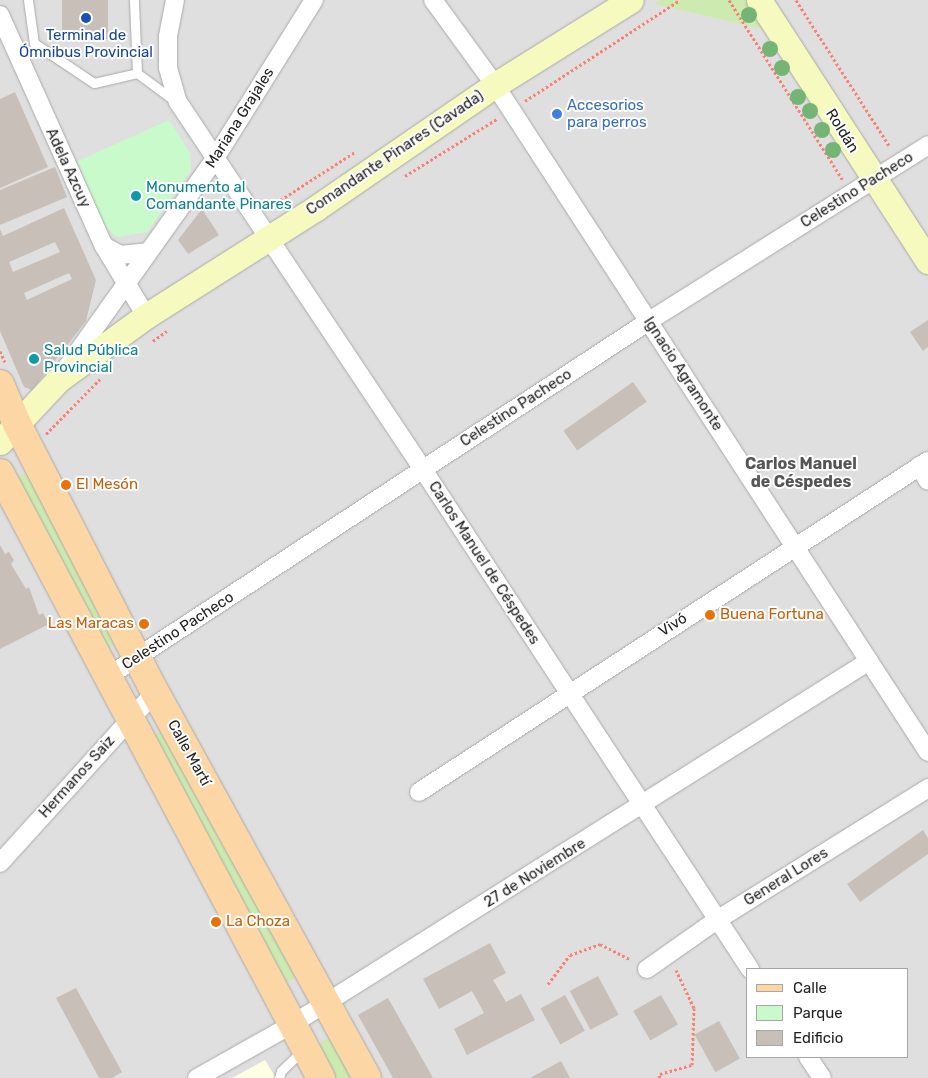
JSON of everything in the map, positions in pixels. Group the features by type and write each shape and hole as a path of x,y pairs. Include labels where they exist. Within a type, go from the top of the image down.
{"main road":[{"name":"Comandante Pinares (Cavada)","path":"9,433 58,380 146,316 268,238 495,85 631,0"},
{"name":"Roldán","path":"759,0 874,181 928,260"},
{"name":"Calle Martí","path":"0,384 9,433 138,658 367,1078"},
{"path":"0,473 321,1078"}],"street":[{"name":"Carlos Manuel de Céspedes","path":"175,0 168,37 168,68 178,102 214,160 422,468 749,968"},
{"name":"Mariana Grajales","path":"58,380 214,160 314,0"},
{"name":"Ignacio Agramonte","path":"433,0 495,85 796,545 928,752"},
{"name":"Adela Azcuy","path":"0,15 5,45 104,246 146,316"},
{"name":"Celestino Pacheco","path":"107,677 422,468 649,321 874,181 928,145"},
{"path":"104,246 120,254 147,252"},
{"name":"Vivó","path":"419,792 796,545 925,470"},
{"name":"27 de Noviembre","path":"197,1078 291,1024 644,805 869,661"},
{"name":"Hermanos Saiz","path":"0,863 129,718 155,692"},
{"name":"General Lores","path":"647,969 669,956 717,920 928,788"},
{"path":"809,1058 822,1078"}],"lane":[{"path":"28,0 34,43 94,83 137,73 178,102"},
{"path":"134,0 137,73"},
{"path":"279,1078 281,1071 305,1048"}],"path":[{"path":"404,177 680,0"},
{"path":"729,0 852,194"},
{"path":"796,0 900,163"},
{"path":"149,343 174,327"},
{"path":"39,441 103,376"},
{"path":"548,984 570,956 600,944 647,969"},
{"path":"659,1078 660,1074 692,1065 694,1008 669,956"}],"shaded area":[{"path":"0,0 928,0 928,1078 0,1078"},
{"path":"265,1060 276,1078 232,1078"}],"green space":[{"path":"660,0 745,0 764,29 654,4"},
{"path":"169,120 190,153 191,171 147,232 118,237 102,226 78,161"},
{"path":"31,473 117,639 113,646 105,647 16,481 21,474"},
{"path":"159,732 167,733 297,974 292,980 284,982 154,738"},
{"path":"333,1037 355,1078 336,1078 319,1046 324,1040"}],"building":[{"name":"Terminal de Ómnibus Provincial","path":"62,0 108,0 108,39 62,39"},
{"path":"15,92 48,167 0,188 0,99"},
{"path":"55,167 67,197 0,225 0,190"},
{"path":"64,208 96,280 86,321 32,390 24,387 0,331 0,229 3,236","holes":["55,242 60,252 13,272 9,262","69,273 72,279 27,300 24,293"]},
{"path":"202,209 219,235 188,254 178,240"},
{"path":"928,320 928,347 923,351 910,332"},
{"path":"633,382 647,402 577,450 563,431"},
{"path":"0,545 5,554 9,552 14,560 11,564 26,589 29,587 39,615 43,613 49,624 0,649"},
{"path":"923,830 928,838 928,854 860,902 847,884"},
{"path":"490,943 506,973 493,980 506,1002 521,994 535,1020 467,1055 454,1029 484,1013 472,991 439,1009 423,979"},
{"path":"598,976 619,1015 590,1030 570,991"},
{"path":"76,988 122,1072 112,1078 99,1078 56,998"},
{"path":"565,995 585,1031 560,1044 541,1009"},
{"path":"661,995 678,1024 650,1040 633,1011"},
{"path":"388,998 433,1078 393,1078 358,1015"},
{"path":"719,1021 740,1059 715,1072 695,1035"},
{"path":"561,1061 570,1078 530,1078"}],"place":[{"name":"Terminal de Ómnibus Provincial","path":"86,18"},
{"name":"Accesorios para perros","path":"557,114"},
{"name":"Monumento al Comandante Pinares","path":"136,196"},
{"name":"Salud Pública Provincial","path":"34,359"},
{"name":"El Mesón","path":"66,485"},
{"name":"Buena Fortuna","path":"710,615"},
{"name":"Las Maracas","path":"144,624"},
{"name":"La Choza","path":"216,922"}],"district":[{"name":"Carlos Manuel de Céspedes","path":"801,473"}]}
